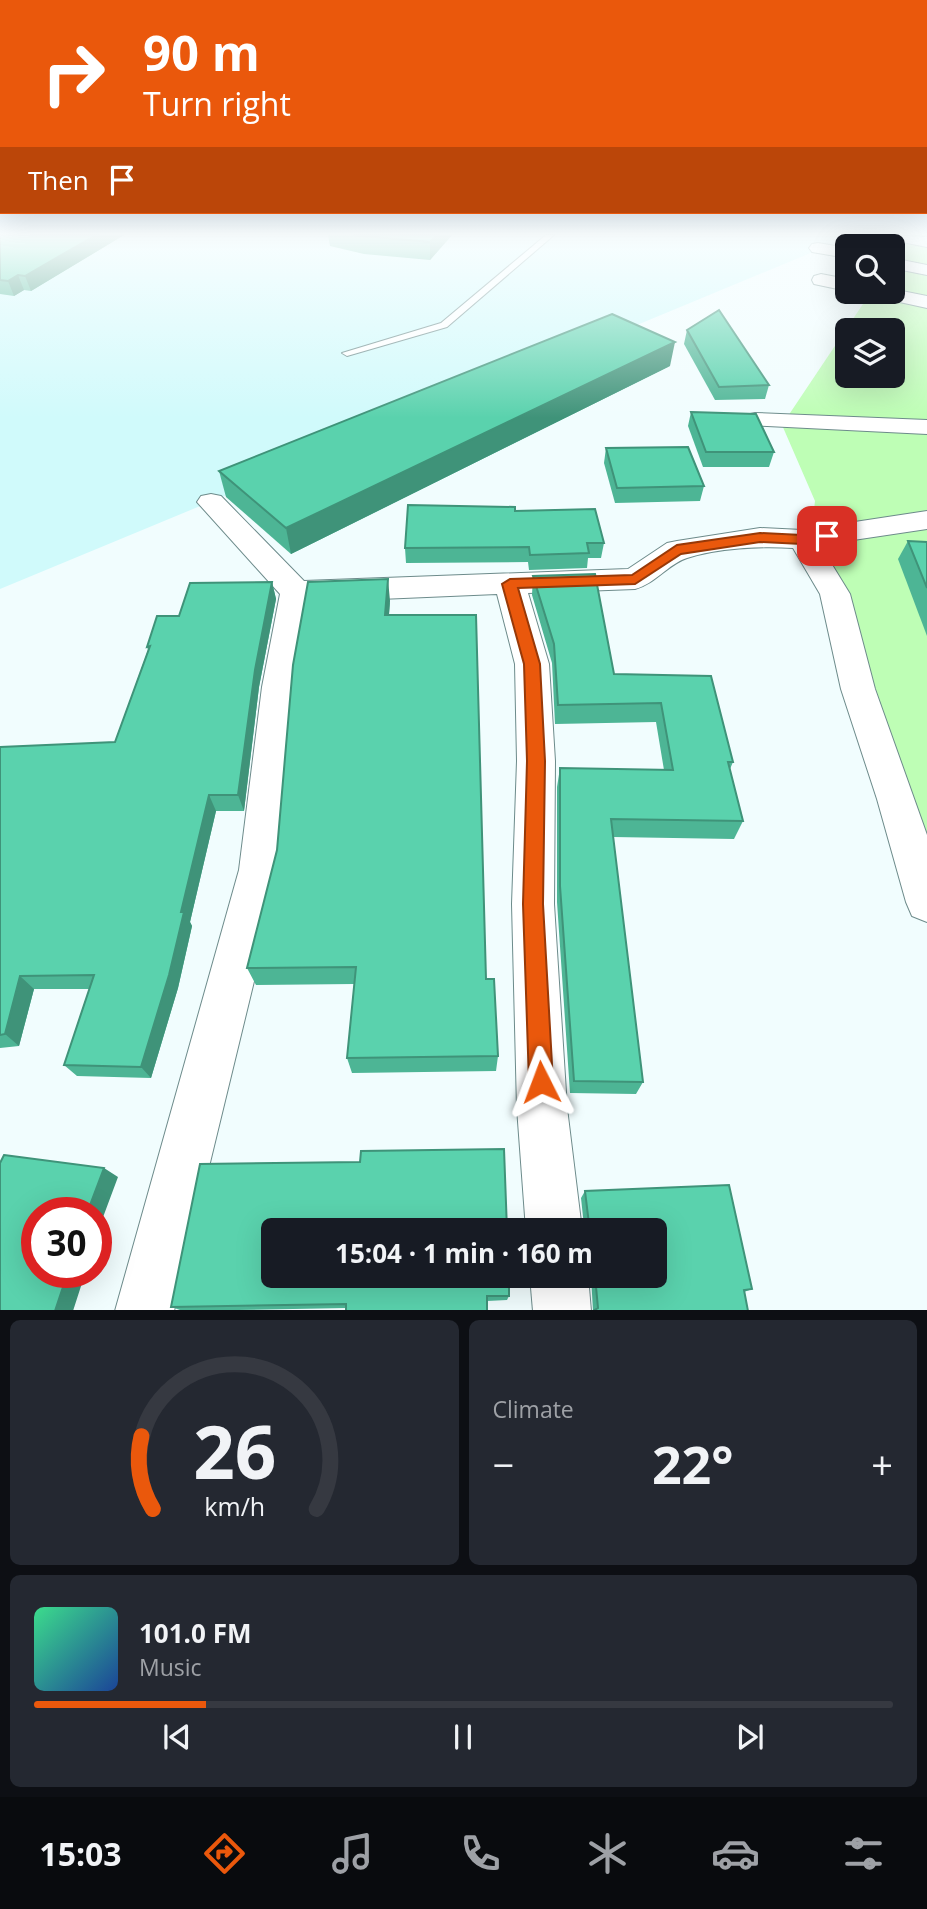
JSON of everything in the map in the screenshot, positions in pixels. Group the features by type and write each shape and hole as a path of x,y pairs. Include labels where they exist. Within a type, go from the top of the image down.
{"street":[{"path":"905,297 927,302"},
{"path":"755,421 927,427"},
{"path":"211,502 296,592 635,579 677,550 760,537 802,540 927,520"},
{"path":"802,540 835,594 858,689 896,799 927,902"},
{"path":"510,584 532,664 536,761 533,917 542,1108 553,1218"},
{"path":"144,1310 260,870 279,687 296,592"},
{"path":"560,1288 562,1310"}],"lane":[{"path":"347,353 444,325 478,296"}],"shaded area":[{"path":"0,296 707,296 0,589"}],"green space":[{"path":"905,296 927,296 927,863 810,545 815,501 782,425 835,346 835,388 905,388 905,318 854,318 863,304 905,304"}],"building":[{"path":"719,310 769,385 719,387 687,330"},
{"path":"612,314 675,342 286,528 219,471"},
{"path":"691,412 756,414 774,452 706,452"},
{"path":"688,447 704,486 617,488 606,448"},
{"path":"408,505 515,507 515,511 595,509 604,543 587,543 589,553 530,555 529,547 405,548"},
{"path":"908,541 927,542 927,588"},
{"path":"595,574 614,674 711,676 733,762 728,762 743,821 611,819 643,1082 574,1081 560,886 560,768 673,770 661,703 558,705 554,644 533,576"},
{"path":"388,579 385,615 476,615 486,979 494,979 498,1056 347,1058 356,967 247,968 277,850 293,665 308,582"},
{"path":"272,582 255,670 238,795 209,795 169,975 141,1067 64,1065 94,975 20,976 5,1034 0,1035 0,747 115,742 150,646 147,647 157,616 179,616 190,583"},
{"path":"504,1149 507,1218 261,1218 261,1288 509,1288 509,1296 487,1296 487,1310 346,1310 346,1304 171,1307 200,1164 360,1162 361,1151"},
{"path":"4,1155 104,1168 93,1197 21,1197 21,1288 63,1288 55,1310 0,1310 0,1163"},
{"path":"729,1185 752,1289 744,1290 748,1310 595,1310 598,1308 596,1288 667,1288 667,1218 588,1218 585,1191"}],"route":[{"path":"541,1082 533,904 536,761 532,664 510,584 635,579 677,550 760,537 802,540 827,536"}]}
